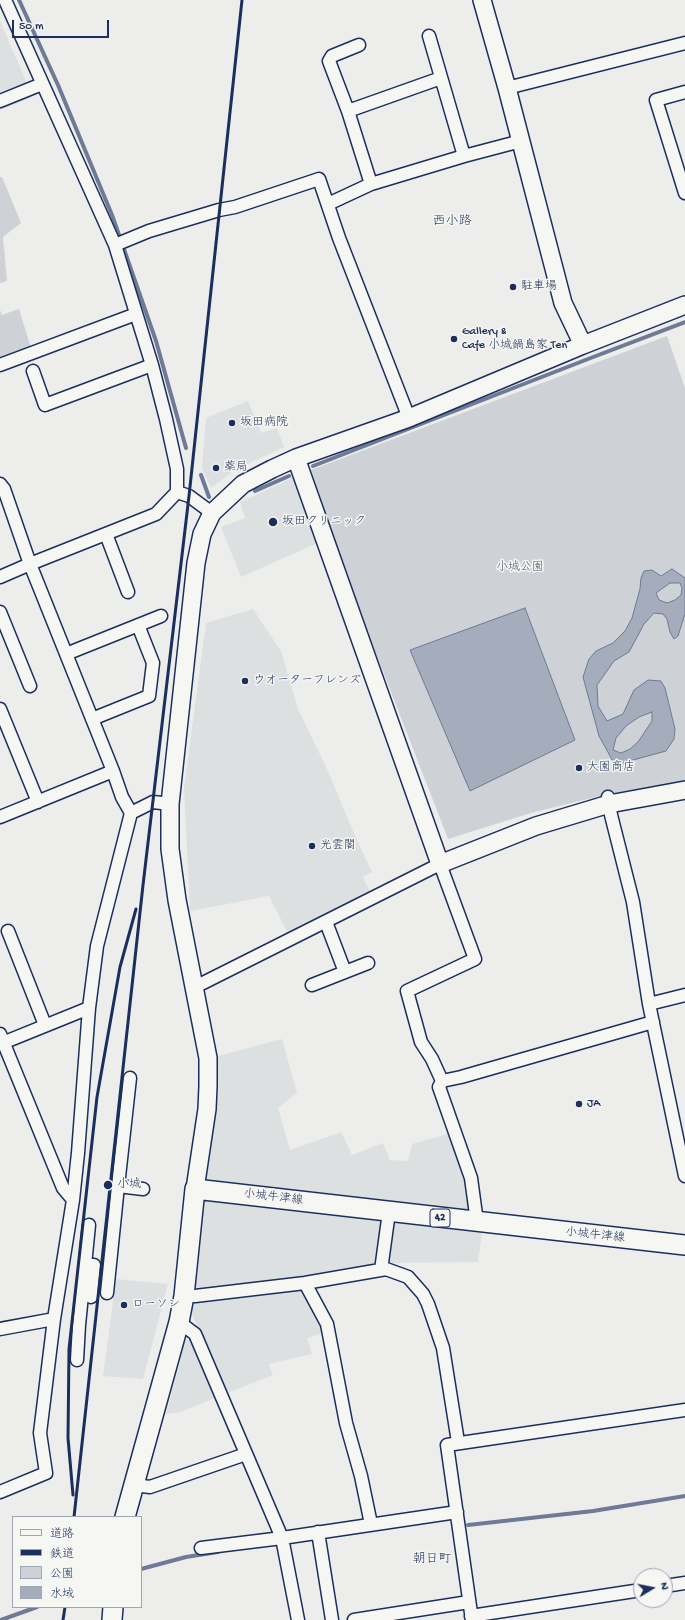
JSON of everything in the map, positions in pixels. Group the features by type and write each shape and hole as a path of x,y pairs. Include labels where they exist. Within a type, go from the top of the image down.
{"main road":[{"name":"小城牛津線","path":"195,1189 685,1245"},
{"path":"125,1516 179,1322 184,1296 195,1189"},
{"path":"112,1620 113,1608"}],"street":[{"path":"0,577 156,514 178,492 177,469 166,419 152,365 115,245 5,0"},
{"path":"482,0 507,88 563,303 583,345"},
{"path":"429,36 464,156"},
{"path":"507,88 685,43"},
{"path":"359,45 332,56 329,61 348,111 371,184"},
{"path":"348,111 440,78"},
{"path":"0,101 42,84"},
{"path":"685,92 656,100 683,179 685,193"},
{"path":"328,204 371,184 464,156 521,141"},
{"path":"115,245 149,231 219,210 235,207 320,179 339,238 409,418"},
{"path":"195,1189 207,1109 208,1058 195,987 176,900 170,849 170,804 196,563 202,534 212,513 243,484 296,458 409,418 583,345 685,305"},
{"path":"0,365 136,314"},
{"path":"33,371 46,405 152,365"},
{"path":"296,458 475,959 407,991 421,1042 442,1081"},
{"path":"0,484 4,489 30,564 122,797 131,813 97,946 88,1008 78,1153 73,1200 54,1319 40,1433 46,1473 0,1492"},
{"path":"178,492 189,496 212,513"},
{"path":"106,534 128,592"},
{"path":"0,612 30,686"},
{"path":"66,654 161,616"},
{"path":"92,719 149,696 153,663 138,625"},
{"path":"0,709 38,802"},
{"path":"0,817 113,771"},
{"path":"195,987 440,864 536,826 609,800 685,790"},
{"path":"609,800 633,902 653,1022 684,1159 685,1176"},
{"path":"131,813 153,802 170,804"},
{"path":"326,922 345,972"},
{"path":"8,931 45,1025"},
{"path":"312,985 368,963"},
{"path":"650,1004 685,995"},
{"path":"73,1200 63,1188 1,1040 88,1008"},
{"path":"442,1081 461,1077 653,1022"},
{"path":"86,1295 106,1296 114,1252 130,1078"},
{"path":"442,1081 439,1087 471,1178 477,1222"},
{"path":"120,1186 143,1189"},
{"path":"381,1270 389,1212"},
{"path":"77,1360 86,1295 89,1225"},
{"path":"184,1296 305,1283 386,1269 408,1277 428,1304 443,1348 458,1442"},
{"path":"305,1283 328,1324 346,1423 371,1524"},
{"path":"0,1329 54,1319"},
{"path":"179,1322 195,1334 283,1541 298,1620"},
{"path":"633,1591 471,1618 447,1445 458,1442 685,1410"},
{"path":"134,1485 150,1487 246,1454"},
{"path":"201,1548 283,1541 318,1532 457,1512"},
{"path":"318,1532 332,1620"},
{"path":"673,1585 685,1583"},
{"path":"354,1620 469,1602"}],"shaded area":[{"path":"0,21 33,97 0,110"},
{"path":"248,401 261,433 277,428 284,447 235,470 211,488 202,468 206,418"},
{"name":"坂田クリニック","path":"297,476 320,542 241,577 221,527 245,518 240,502"},
{"path":"253,609 281,651 298,709 327,769 372,872 363,877 371,894 290,937 269,896 190,911 184,788 206,623"},
{"path":"282,1039 297,1093 278,1108 290,1150 341,1132 352,1155 383,1143 390,1160 408,1161 412,1144 451,1133 468,1177 474,1210 205,1179 217,1105 218,1056"},
{"path":"202,1201 482,1233 478,1262 390,1263 281,1281 304,1288 326,1332 307,1338 312,1354 269,1364 273,1375 180,1412 166,1414 185,1341 201,1335 190,1309"},
{"path":"116,1279 168,1284 143,1379 103,1376"}],"green space":[{"path":"0,177 2,177 21,223 3,237 7,281 0,283"},
{"path":"19,309 31,348 0,359 0,310 2,315"},
{"name":"小城公園","path":"667,336 685,388 685,781 612,793 531,813 448,839 351,589 311,470"}],"water":[{"path":"672,569 685,578 685,614 678,636 674,639 670,632 667,619 663,614 654,613 644,624 629,652 614,661 597,685 598,706 607,721 623,714 634,690 648,680 661,681 665,688 675,729 674,739 666,751 615,765 599,736 583,677 589,659 596,651 613,643 625,631 632,618 644,571 652,570 661,576","holes":["670,583 680,583 682,588 681,595 675,600 667,603 659,600 656,593","652,712 652,721 638,742 630,749 621,753 613,750 616,738 626,726 639,717"]},
{"path":"525,608 575,740 470,791 410,650"}],"waterway":[{"path":"19,0 58,85 112,215 156,341 186,448"},
{"path":"313,466 685,322"},
{"path":"201,475 209,497"},
{"path":"255,491 289,476"},
{"path":"468,1525 593,1511 685,1496"},
{"path":"142,1569 186,1557 218,1552"},
{"path":"1,1620 34,1608"}],"railway":[{"path":"74,1516 143,885 189,496 242,0"},
{"path":"73,1495 68,1438 69,1349 97,1097 120,967 136,909"},
{"path":"63,1620 65,1608"}],"place":[{"name":"駐車場","path":"513,287"},
{"name":"Gallery & Cafe 小城鍋島家 Ten","path":"454,339"},
{"name":"坂田病院","path":"232,423"},
{"name":"薬局","path":"216,468"},
{"name":"坂田クリニック","path":"273,522"},
{"name":"ウオーターフレンズ","path":"245,681"},
{"name":"大園商店","path":"579,768"},
{"name":"光雲閣","path":"312,846"},
{"name":"JA","path":"579,1104"},
{"name":"小城","path":"108,1185"},
{"name":"ローソン","path":"124,1305"}],"district":[{"name":"西小路","path":"452,222"},
{"name":"朝日町","path":"432,1560"}]}
